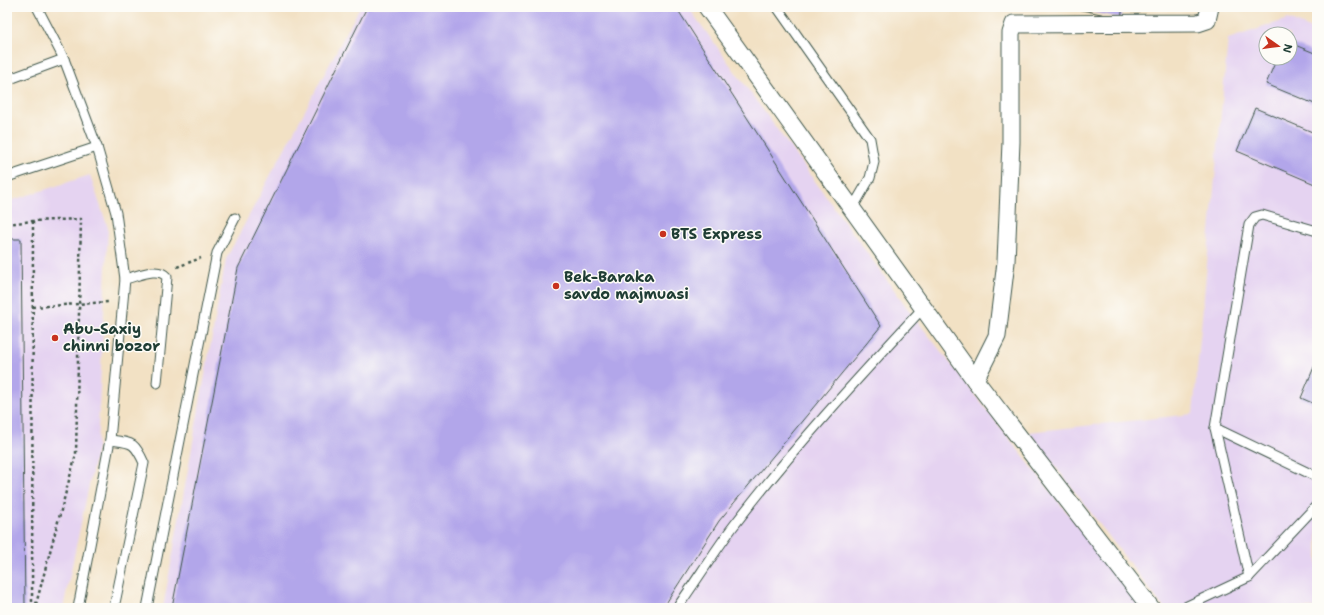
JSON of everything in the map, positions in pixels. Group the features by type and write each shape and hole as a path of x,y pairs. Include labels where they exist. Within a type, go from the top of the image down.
{"street":[{"path":"707,7 975,380 1151,608"},
{"path":"975,380 997,336 1006,262 1011,142 1011,33 1014,24 1198,23 1207,20 1210,7"}],"lane":[{"path":"37,7 64,59 97,147 116,213 125,279 110,440 78,608"},
{"path":"777,7 870,139 874,162 870,178 852,209"},
{"path":"7,80 64,59"},
{"path":"7,177 97,147"},
{"path":"1249,577 1215,428 1249,225 1255,217 1262,215 1317,231"},
{"path":"147,608 217,253 235,218"},
{"path":"125,279 156,271 163,272 167,277 157,383"},
{"path":"677,608 732,528 790,457 857,378 923,308"},
{"path":"1215,428 1317,477"},
{"path":"110,440 131,443 137,448 144,462 114,608"},
{"path":"1183,608 1249,577 1317,505"}],"path":[{"path":"7,224 33,221 81,219 76,454 34,608"},
{"path":"33,221 34,608"},
{"path":"163,272 217,253"},
{"path":"33,307 123,301"}],"shaded area":[{"name":"Bek-Baraka savdo majmuasi","path":"360,7 688,7 911,313 1142,608 163,608 226,259"},
{"path":"1288,19 1317,31 1317,608 1164,608 1029,432 1193,414 1228,39 1258,29 1258,66 1298,66 1298,26 1267,26"},
{"name":"Abu-Saxiy chinni bozor","path":"90,175 108,228 97,448 63,608 7,608 7,202"}],"building":[{"name":"Bek-Baraka savdo majmuasi","path":"367,7 676,7 881,326 719,521 663,608 172,608 238,268"},
{"path":"1067,7 1123,7 1121,18"},
{"path":"1298,46 1317,54 1317,105 1266,84 1274,66 1298,66"},
{"path":"1255,108 1317,134 1317,185 1237,151"},
{"path":"7,239 21,239 25,608 7,608"},
{"path":"1317,360 1317,405 1301,398"}],"place":[{"name":"BTS Express","path":"663,234"},
{"name":"Bek-Baraka savdo majmuasi","path":"556,286"},
{"name":"Abu-Saxiy chinni bozor","path":"55,338"}]}
